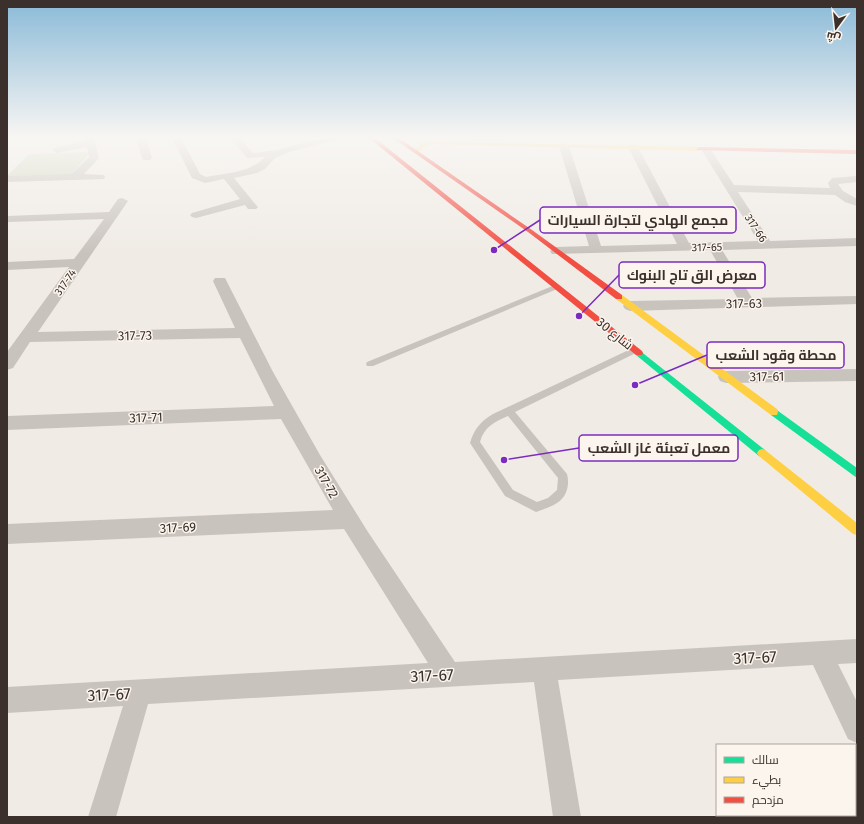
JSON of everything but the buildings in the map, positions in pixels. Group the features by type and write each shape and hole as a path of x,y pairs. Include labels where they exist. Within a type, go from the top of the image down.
{"main road":[{"name":"شارع 30","path":"423,176 508,239 558,288 857,530"},
{"path":"450,176 530,231 857,474"},
{"path":"508,239 530,231"}],"street":[{"path":"198,176 205,180 225,176"},
{"path":"196,215 250,204 227,176"},
{"path":"573,176 596,250"},
{"path":"648,176 685,247"},
{"name":"317-66","path":"723,176 768,246"},
{"path":"7,179 100,177"},
{"path":"857,179 836,180 833,182 838,192 845,198 857,203"},
{"path":"730,188 838,192"},
{"name":"317-74","path":"7,364 122,201"},
{"path":"7,219 112,215"},
{"name":"317-65","path":"556,251 768,246 857,242"},
{"path":"714,247 748,303"},
{"path":"7,266 78,263"},
{"name":"317-72","path":"220,281 245,334 286,412 349,519 449,674"},
{"name":"317-63","path":"630,306 857,300"},
{"name":"317-73","path":"26,337 245,334"},
{"name":"317-61","path":"726,377 857,375"},
{"name":"317-71","path":"7,423 286,412"},
{"name":"317-69","path":"9,538 349,519"},
{"name":"317-67","path":"7,700 857,651"},
{"path":"820,653 857,730"},
{"path":"544,670 567,817"},
{"path":"102,817 139,693"}],"lane":[{"path":"370,364 558,288"},
{"path":"508,411 563,477 562,492 551,502 536,507 509,493 475,443 477,432 489,420 635,350"}],"traffic: fast":[{"path":"639,353 762,453"},
{"path":"774,412 857,474"}],"traffic: slow":[{"path":"619,297 774,412"},
{"path":"762,453 857,530"}],"traffic: jam":[{"path":"419,176 639,353"},
{"path":"451,176 530,231 619,297"}],"place":[{"name":"مجمع الهادي لتجارة السيارات","path":"494,250"},
{"name":"معرض الق تاج البنوك","path":"579,316"},
{"name":"محطة وقود الشعب","path":"635,385"},
{"name":"معمل تعبئة غاز الشعب","path":"504,460"}]}
